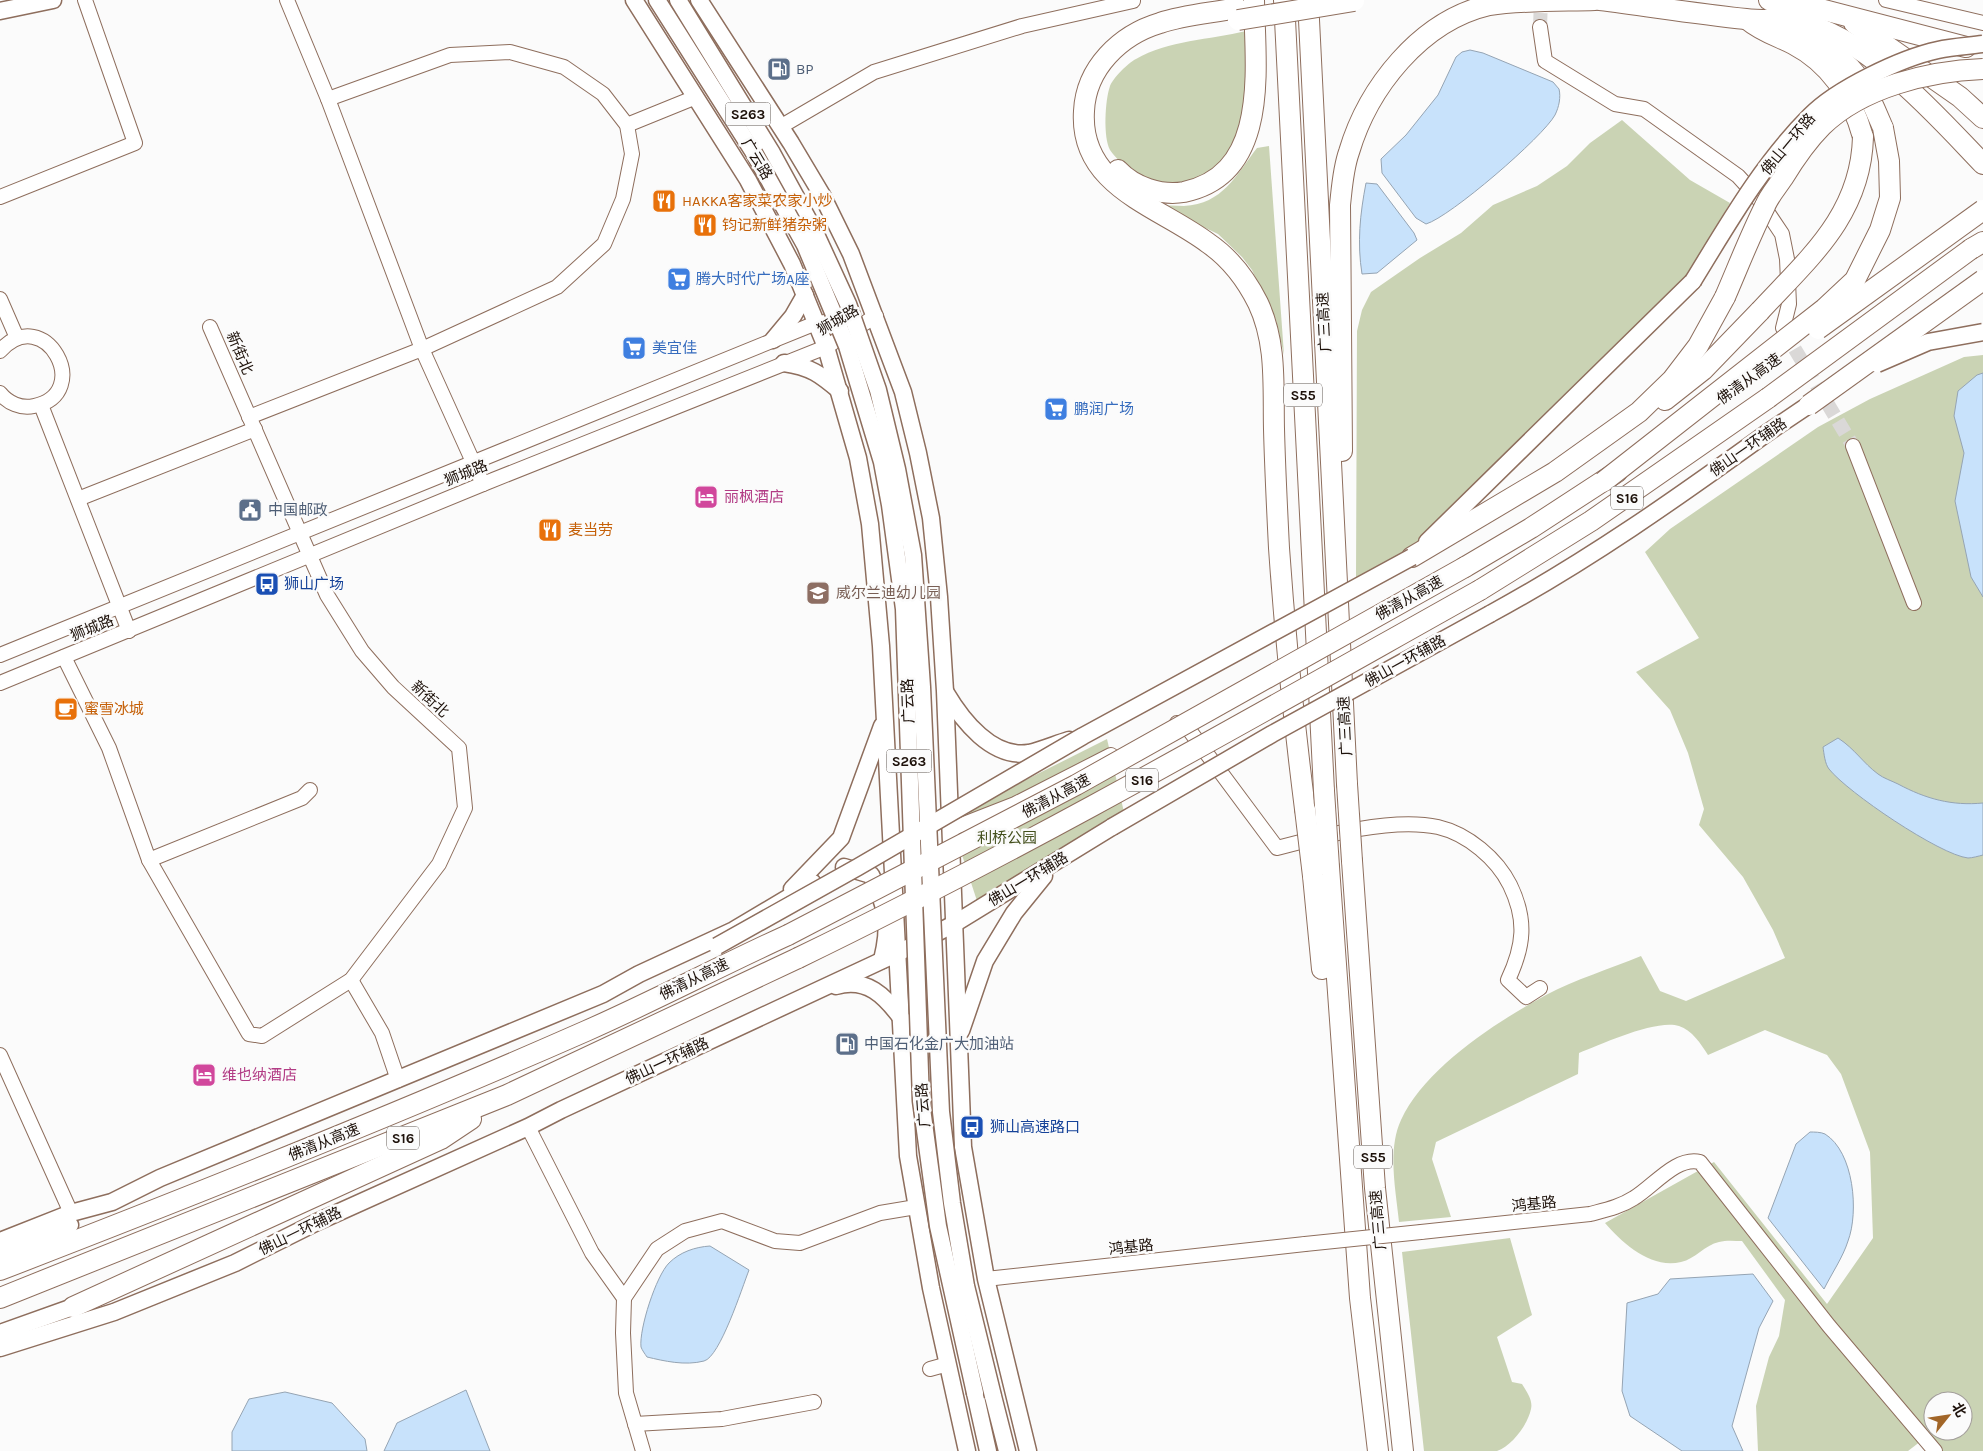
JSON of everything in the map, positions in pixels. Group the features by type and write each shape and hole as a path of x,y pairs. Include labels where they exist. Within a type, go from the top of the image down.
{"highway":[{"path":"1284,0 1160,23 1123,42 1108,54 1091,80 1084,111 1085,128 1090,147 1104,174 1132,197 1194,232 1225,256 1247,282 1263,313 1272,351 1279,548 1287,644 1305,809 1321,872"},
{"name":"广三高速","path":"1284,0 1324,791 1321,872 1360,1298 1378,1451"},
{"name":"广三高速","path":"1308,0 1352,861 1375,1188 1403,1451"},
{"path":"1243,9 1254,99 1251,124 1238,157 1227,170 1212,182 1197,189 1181,192 1151,190 1124,177 1104,153 1095,120 1101,88 1108,73 1119,60 1150,40 1169,32 1243,9 1358,0"},
{"path":"1337,558 1343,424 1340,205 1343,175 1348,153 1365,111 1376,91 1403,58 1435,31 1472,11 1508,2 1596,0"},
{"path":"1600,0 1746,19 1799,22 1826,32 1868,56 1921,99 1983,164"},
{"path":"1769,0 1841,26 1878,50 1930,96 1983,151"},
{"path":"1781,0 1837,12 1938,41 1983,50"},
{"path":"1837,12 1927,73 1983,118"},
{"path":"1603,482 1824,309 1855,280 1880,230 1890,198 1889,161 1883,128 1863,84 1848,66 1827,50 1803,37 1746,19"},
{"path":"1627,422 1648,412 1688,383 1716,357 1821,245 1845,209 1857,184 1862,161 1863,137 1850,98 1820,62 1794,45 1757,28 1746,19"},
{"path":"1412,557 1555,472 1627,422 1658,394 1681,369 1713,323 1765,205 1796,157 1821,127 1833,116 1870,95 1908,80 1948,71 1983,69"},
{"name":"佛清从高速","path":"0,1270 170,1204 457,1087 588,1030 788,935 996,828 1159,740 1489,553 1603,482 1716,403 1983,210"},
{"name":"佛清从高速","path":"0,1298 507,1095 898,909 1123,790 1504,575 1655,479 1979,244"},
{"path":"1809,404 1983,280"},
{"path":"78,1314 441,1139 507,1095"}],"main road":[{"path":"0,11 53,0"},
{"name":"广云路","path":"634,0 748,180 792,264 826,347 858,458 870,524 885,716 908,1156 916,1208 967,1451"},
{"name":"广云路","path":"657,0 754,153 805,245 833,310 864,398 882,462 904,609 921,1101 938,1226 988,1451"},
{"name":"广云路","path":"678,0 772,153 814,230 848,304 878,390 897,469 912,555 922,687 941,1112 952,1203 966,1286 1007,1451"},
{"name":"S263","path":"699,0 822,195 851,254 876,316 903,392 931,518 945,691 963,1147 986,1280 1028,1451"},
{"name":"佛山一环路","path":"1412,557 1693,281 1762,173 1810,116 1836,95 1870,76 1920,55 1938,50 1983,44"},
{"path":"774,340 793,316 805,295"},
{"name":"佛山一环辅路","path":"28,1331 78,1314 114,1312 235,1263 317,1222 528,1127 898,953 954,924 1112,827 1280,730 1536,589 1639,524 1767,432 1866,369 1928,342 1983,332"},
{"path":"784,363 804,366 816,371 840,391"},
{"path":"0,1254 68,1226 160,1178 603,994 661,975 858,867 1083,736 1412,557"},
{"path":"945,691 959,715 981,736 1004,750 1027,753 1083,736"},
{"path":"770,907 790,891 841,838 885,716"},
{"path":"886,740 895,753 915,758 936,752 947,744"},
{"path":"958,1043 985,961 1014,913 1057,862"},
{"path":"603,994 639,974 734,930 770,907 842,867 871,875 884,901 888,935 882,960"},
{"path":"820,990 846,983 867,986 885,997 902,1020"},
{"path":"0,1241 71,1213 112,1202"},
{"path":"0,1333 28,1331"},
{"path":"0,1348 28,1331"}],"street":[{"path":"0,197 135,143 85,0"},
{"path":"287,0 328,99 422,349 483,484"},
{"path":"1886,0 1983,23"},
{"path":"780,127 874,72 1022,26 1133,1"},
{"path":"1540,27 1545,61 1615,104 1644,109 1738,176 1758,198 1782,234 1787,259 1789,304 1783,328"},
{"path":"78,500 422,349 557,287 604,244 623,199 632,154 628,126 603,94 564,67 510,52 450,55 328,99"},
{"path":"628,126 696,97"},
{"path":"0,300 17,338"},
{"name":"狮城路","path":"0,655 816,323 876,316"},
{"name":"狮城路","path":"0,684 483,484 826,347 876,316"},
{"name":"新街北","path":"149,860 250,1034 262,1036 351,980 439,864 465,808 459,748 394,687 362,650 327,595 210,327"},
{"path":"0,351 6,344 17,338 41,339 51,346 60,359 62,377 59,389 41,405 29,407 17,405 0,393"},
{"path":"41,405 129,631"},
{"path":"1853,446 1914,603"},
{"path":"64,657 109,748 149,860 302,798 310,790"},
{"path":"951,829 1015,804 1172,723 1184,723 1277,848 1334,832 1410,824 1439,827 1461,836 1482,850 1504,873 1517,900 1522,932 1520,955 1508,980 1526,997 1540,988"},
{"path":"351,980 382,1034 398,1080"},
{"path":"0,1055 71,1213"},
{"path":"528,1127 592,1253 624,1298"},
{"name":"鸿基路","path":"986,1280 1590,1214 1615,1208 1634,1198 1682,1163 1691,1160 1700,1162 1829,1326 1936,1451"},
{"path":"643,1451 626,1393 623,1334 624,1298 657,1249 685,1230 722,1221 775,1241 800,1243 880,1213 916,1208"},
{"path":"930,1369 948,1364"},
{"path":"635,1424 722,1419 814,1402"}],"green space":[{"path":"1246,31 1248,85 1235,148 1204,178 1163,186 1134,171 1115,156 1110,150 1106,136 1107,100 1110,86 1125,67 1148,53 1175,44"},
{"path":"1622,120 1690,180 1730,203 1691,273 1411,550 1356,578 1357,331 1362,310 1371,292 1420,258 1461,233 1493,205 1537,186 1567,166 1590,143"},
{"path":"1269,146 1284,355 1276,320 1252,270 1242,257 1218,234 1157,205 1184,206 1209,200 1219,194 1235,178 1257,148"},
{"path":"1983,355 1983,1451 1928,1451 1921,1441 1908,1451 1758,1451 1756,1406 1769,1357 1779,1336 1785,1300 1742,1241 1725,1241 1714,1244 1681,1262 1659,1262 1638,1253 1620,1239 1605,1223 1714,1162 1827,1304 1873,1238 1870,1152 1841,1074 1827,1055 1765,1030 1708,1055 1692,1034 1679,1026 1669,1025 1643,1029 1579,1053 1578,1074 1436,1142 1432,1159 1451,1217 1399,1222 1393,1157 1394,1144 1401,1120 1412,1101 1427,1082 1444,1065 1484,1033 1557,989 1641,956 1660,991 1686,1001 1785,958 1773,930 1743,877 1699,825 1704,809 1688,753 1670,710 1636,672 1699,638 1645,552 1670,529 1818,427 1870,399 1964,357"},
{"name":"利桥公园","path":"1107,739 1127,825 978,904 950,818"},
{"path":"1510,1238 1532,1315 1497,1337 1512,1382 1522,1384 1529,1396 1531,1406 1527,1421 1514,1439 1497,1451 1424,1451 1402,1252"}],"water":[{"path":"1470,50 1483,53 1553,82 1559,89 1559,105 1547,126 1495,175 1455,207 1426,224 1416,218 1382,173 1381,159 1406,135 1438,95 1456,57 1462,52"},
{"path":"1366,183 1377,184 1414,233 1417,240 1377,273 1362,274 1360,228"},
{"path":"1983,373 1983,597 1971,577 1955,501 1964,453 1954,416 1958,391 1977,375"},
{"path":"1838,738 1878,774 1908,789 1939,800 1972,804 1983,803 1983,855 1968,858 1937,846 1916,835 1854,792 1829,769 1826,762 1823,747"},
{"path":"1810,1132 1825,1134 1835,1143 1848,1168 1852,1183 1853,1215 1848,1241 1824,1289 1768,1218 1796,1144"},
{"path":"710,1246 749,1270 730,1321 717,1348 710,1357 704,1361 697,1362 675,1362 647,1357 641,1347 643,1328 654,1291 664,1270 673,1259 683,1253"},
{"path":"1753,1274 1773,1301 1759,1328 1732,1426 1743,1451 1682,1451 1630,1416 1622,1391 1627,1303 1658,1294 1670,1279"},
{"path":"466,1390 490,1451 384,1451 397,1423"},
{"path":"285,1392 332,1403 365,1439 367,1451 232,1451 232,1432 249,1399"}],"tunnel":[{"path":"1540,27 1541,0"},
{"path":"1784,331 1853,446"}],"place":[{"name":"BP","path":"779,69"},
{"name":"HAKKA客家菜农家小炒","path":"664,201"},
{"name":"钧记新鲜猪杂粥","path":"705,225"},
{"name":"腾大时代广场A座","path":"679,279"},
{"name":"美宜佳","path":"634,348"},
{"name":"鹏润广场","path":"1056,409"},
{"name":"丽枫酒店","path":"706,497"},
{"name":"中国邮政","path":"250,510"},
{"name":"麦当劳","path":"550,530"},
{"name":"狮山广场","path":"267,584"},
{"name":"威尔兰迪幼儿园","path":"818,593"},
{"name":"蜜雪冰城","path":"66,709"},
{"name":"中国石化金广大加油站","path":"847,1044"},
{"name":"维也纳酒店","path":"204,1075"},
{"name":"狮山高速路口","path":"972,1127"}]}
